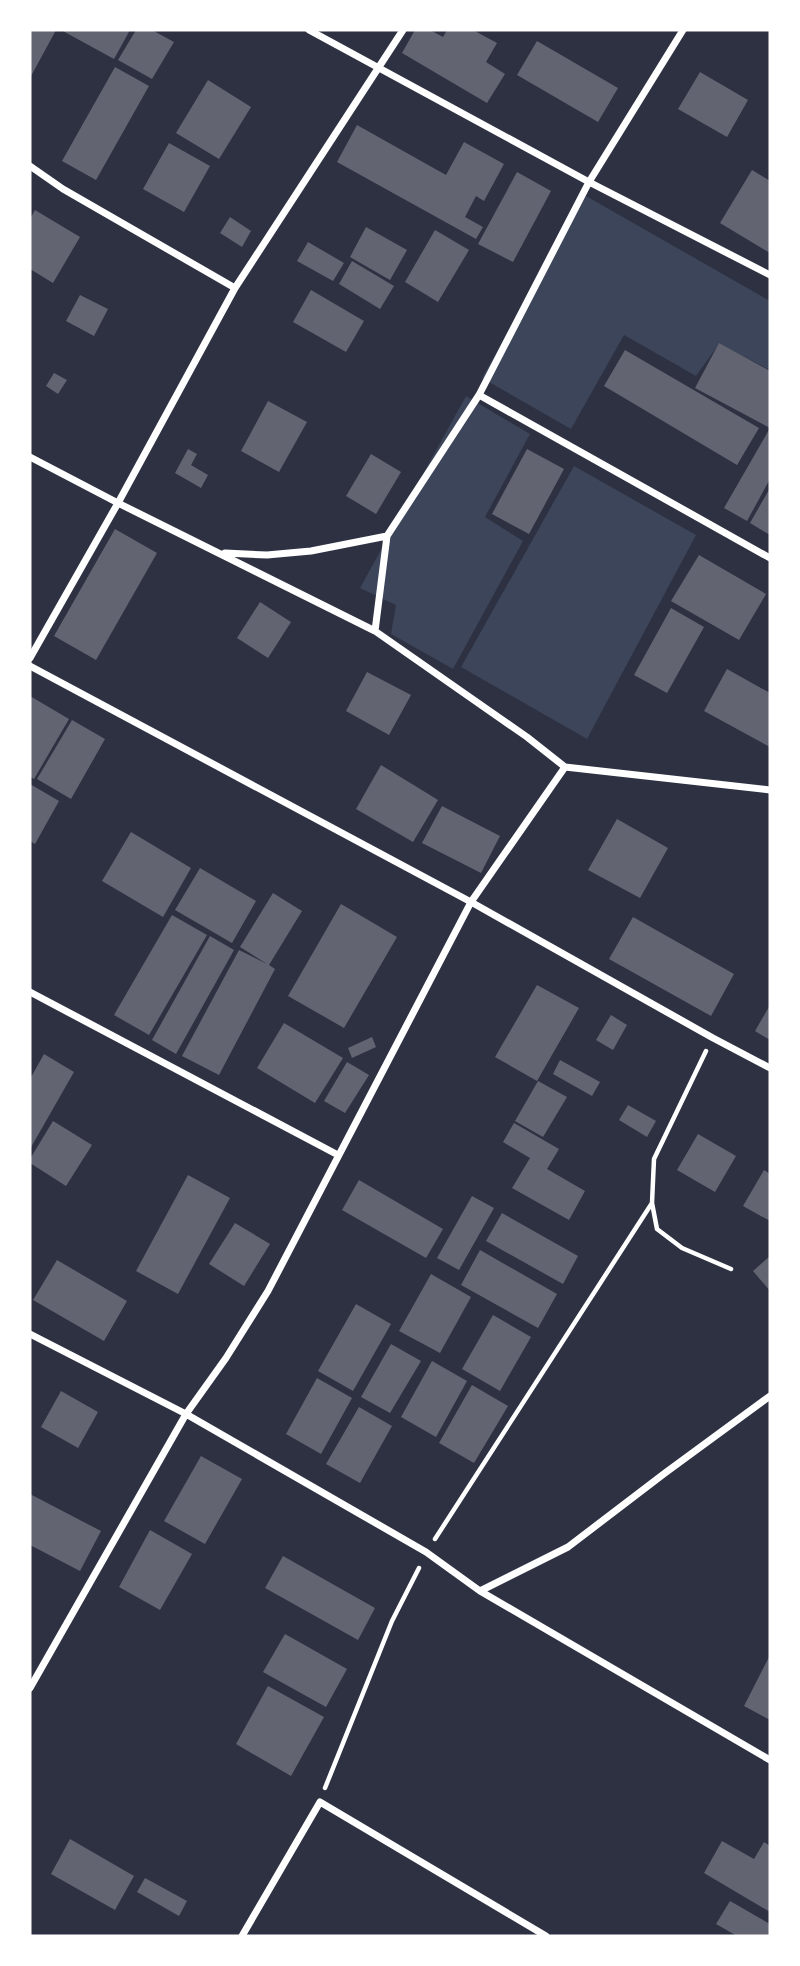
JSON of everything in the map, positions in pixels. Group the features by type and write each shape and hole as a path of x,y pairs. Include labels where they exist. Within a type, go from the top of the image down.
{"street":[{"path":"309,30 589,182 770,275"},
{"path":"30,658 235,288 403,30"},
{"path":"375,631 387,536 479,395 589,182 683,30"},
{"path":"30,166 63,189 235,288"},
{"path":"479,395 770,558"},
{"path":"30,457 375,631 527,737 565,767 770,790"},
{"path":"221,553 267,555 311,551 387,536"},
{"path":"30,666 471,902 770,1068"},
{"path":"30,1688 186,1414 226,1358 268,1291 471,902 565,767"},
{"path":"30,992 338,1155"},
{"path":"30,1334 186,1414 426,1552 480,1591 770,1760"},
{"path":"480,1591 568,1547 770,1396"},
{"path":"242,1936 320,1802 546,1936"}],"path":[{"path":"712,1038 654,1159 652,1203 657,1229 682,1248 731,1269"},
{"path":"320,1802 392,1621 426,1552 652,1203"}],"shaded area":[{"path":"586,196 770,301 770,370 719,344 696,376 624,335 571,429 482,378"},
{"path":"466,396 530,434 485,517 523,541 453,669 391,634 396,605 360,588"},
{"path":"574,466 696,535 587,739 461,667"}],"building":[{"path":"30,30 56,30 30,78"},
{"path":"61,30 130,30 114,59"},
{"path":"136,30 152,30 174,42 152,79 118,60"},
{"path":"415,30 430,30 443,37 447,30 473,30 497,43 486,62 505,74 487,103 402,53"},
{"path":"537,41 618,88 598,122 517,75"},
{"path":"115,67 149,86 96,180 62,161"},
{"path":"700,72 748,100 727,137 678,109"},
{"path":"208,80 251,107 219,159 176,133"},
{"path":"357,125 446,175 464,142 504,164 484,201 476,196 465,217 483,227 476,239 337,162"},
{"path":"169,143 210,166 184,212 143,189"},
{"path":"752,170 770,181 770,253 720,223"},
{"path":"517,172 551,191 513,262 478,244"},
{"path":"35,210 80,237 53,283 30,269 30,219"},
{"path":"230,217 251,231 242,247 220,233"},
{"path":"366,227 407,250 390,280 350,257"},
{"path":"435,230 469,250 438,302 405,282"},
{"path":"308,242 344,263 333,281 297,261"},
{"path":"352,261 394,286 380,309 339,284"},
{"path":"311,290 364,321 346,352 293,322"},
{"path":"80,295 108,309 94,336 66,321"},
{"path":"719,343 770,371 770,428 695,388"},
{"path":"625,350 759,428 737,465 604,386"},
{"path":"54,373 67,380 58,394 46,386"},
{"path":"268,401 307,422 279,472 241,451"},
{"path":"770,428 770,479 747,521 724,508"},
{"path":"188,449 197,454 191,465 208,475 201,488 175,473"},
{"path":"527,449 564,469 529,534 492,514"},
{"path":"371,454 401,472 376,514 346,496"},
{"path":"770,488 770,535 750,523"},
{"path":"115,529 157,553 96,660 54,636"},
{"path":"699,555 766,594 739,640 671,601"},
{"path":"260,602 291,622 268,658 237,638"},
{"path":"671,608 704,627 667,693 634,675"},
{"path":"727,669 770,693 770,747 704,711"},
{"path":"367,672 411,695 389,735 346,711"},
{"path":"30,696 69,719 34,779 30,777"},
{"path":"72,720 105,739 71,799 37,779"},
{"path":"381,765 438,800 413,842 356,809"},
{"path":"30,784 59,801 35,844 30,841"},
{"path":"442,806 500,836 481,873 422,843"},
{"path":"617,819 668,848 640,898 588,870"},
{"path":"131,832 191,868 163,917 102,881"},
{"path":"200,868 256,901 232,943 175,910"},
{"path":"273,893 302,911 269,965 275,969 219,1075 182,1056 239,950 267,964 240,947"},
{"path":"341,904 397,937 344,1028 288,996"},
{"path":"172,915 207,935 149,1035 114,1015"},
{"path":"633,917 734,974 711,1016 609,959"},
{"path":"210,936 234,950 176,1054 152,1040"},
{"path":"537,985 579,1008 537,1081 495,1057"},
{"path":"770,1005 770,1040 755,1031"},
{"path":"611,1015 627,1025 613,1050 596,1040"},
{"path":"284,1023 343,1058 315,1103 257,1068"},
{"path":"372,1037 376,1047 352,1058 348,1048"},
{"path":"44,1054 74,1072 30,1149 30,1079"},
{"path":"560,1060 600,1082 592,1096 553,1074"},
{"path":"347,1062 369,1075 345,1113 324,1101"},
{"path":"538,1081 567,1097 543,1137 515,1121"},
{"path":"628,1105 656,1121 647,1137 619,1120"},
{"path":"53,1121 92,1145 66,1186 30,1163"},
{"path":"514,1123 559,1149 547,1169 585,1191 569,1220 512,1188 530,1158 503,1142"},
{"path":"698,1134 736,1156 715,1192 677,1170"},
{"path":"764,1170 770,1174 770,1221 743,1206"},
{"path":"188,1175 230,1198 178,1294 136,1271"},
{"path":"359,1180 443,1229 426,1258 342,1210"},
{"path":"472,1196 494,1208 459,1270 437,1258"},
{"path":"502,1213 578,1256 563,1284 486,1241"},
{"path":"235,1223 270,1244 244,1286 209,1264"},
{"path":"480,1250 557,1294 538,1328 461,1285"},
{"path":"770,1256 770,1291 753,1271"},
{"path":"57,1260 127,1301 104,1341 33,1300"},
{"path":"431,1274 471,1297 440,1353 399,1331"},
{"path":"356,1304 391,1324 353,1391 318,1371"},
{"path":"493,1315 531,1337 500,1391 462,1369"},
{"path":"391,1344 421,1361 390,1413 361,1397"},
{"path":"432,1361 467,1381 436,1437 401,1417"},
{"path":"317,1378 352,1398 321,1454 286,1434"},
{"path":"472,1385 508,1406 474,1463 439,1443"},
{"path":"61,1391 98,1412 78,1448 41,1427"},
{"path":"359,1407 392,1426 360,1483 326,1464"},
{"path":"201,1456 242,1479 205,1544 164,1521"},
{"path":"30,1494 101,1531 80,1571 30,1545"},
{"path":"150,1530 192,1554 160,1610 119,1587"},
{"path":"283,1556 375,1608 358,1640 265,1588"},
{"path":"285,1634 347,1669 326,1707 263,1672"},
{"path":"770,1655 770,1720 744,1706"},
{"path":"268,1686 324,1717 291,1776 236,1744"},
{"path":"70,1839 134,1876 115,1910 51,1874"},
{"path":"722,1841 754,1859 764,1842 770,1846 770,1912 704,1873"},
{"path":"145,1878 187,1901 179,1916 137,1892"},
{"path":"730,1901 770,1924 770,1936 737,1936 716,1924"}]}
